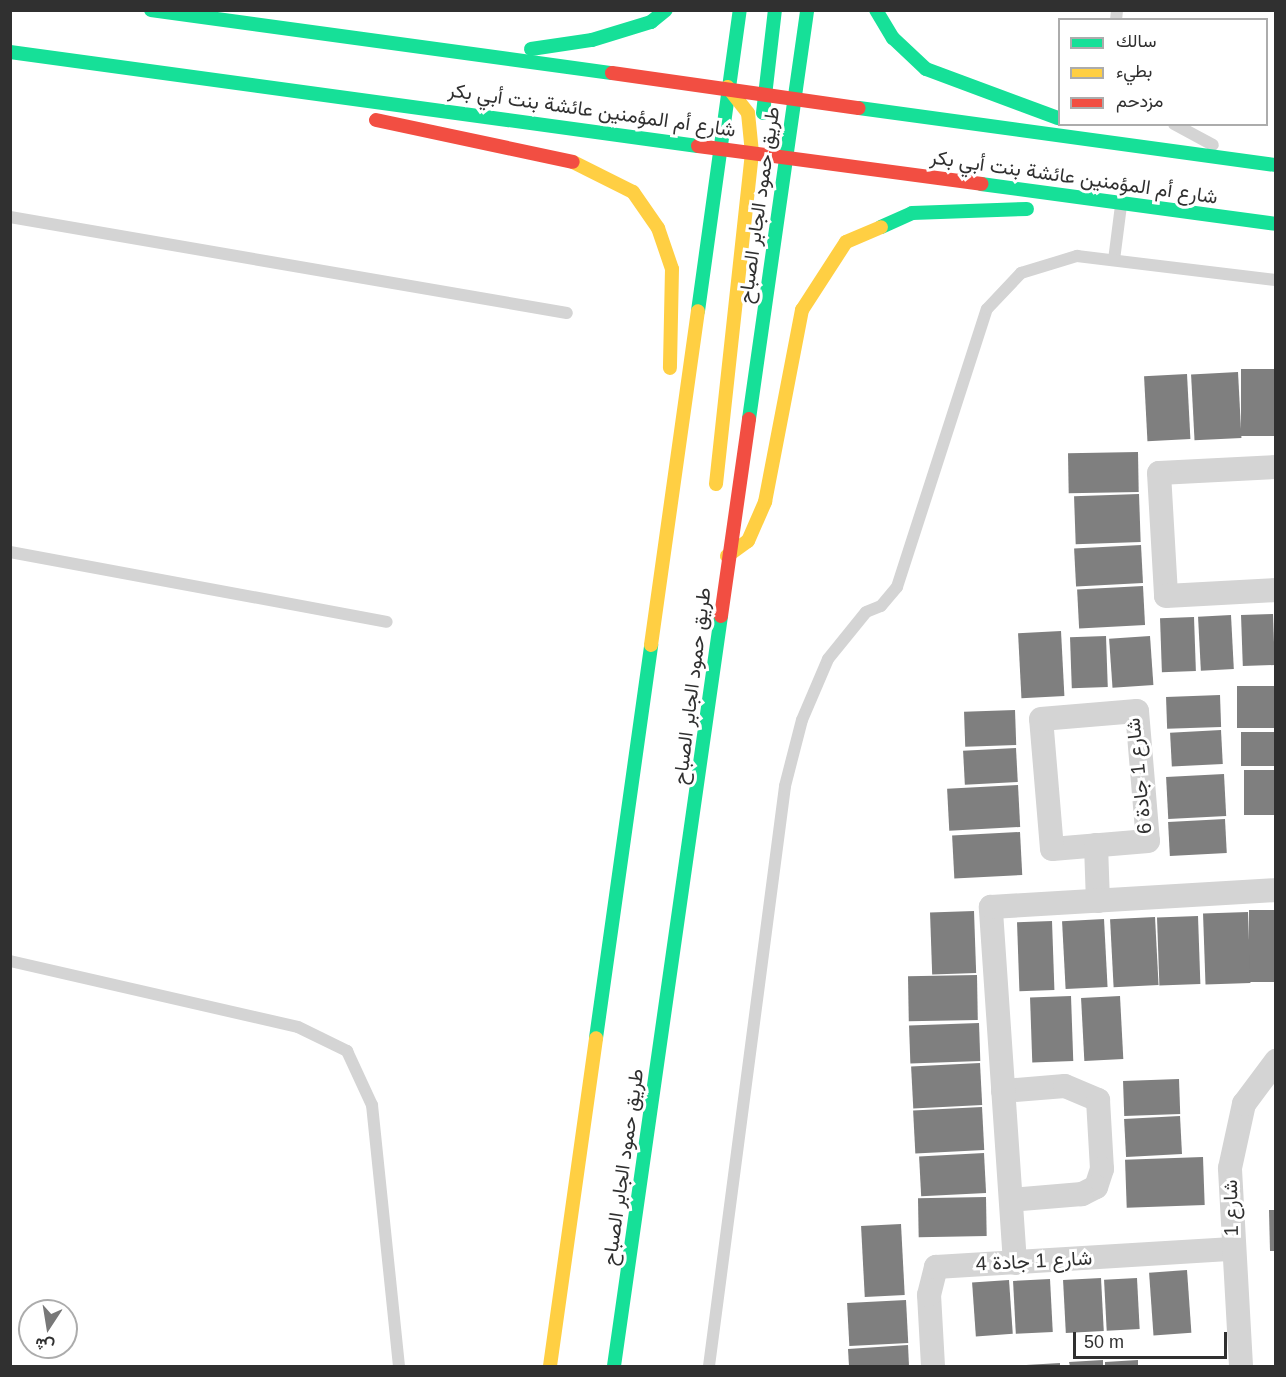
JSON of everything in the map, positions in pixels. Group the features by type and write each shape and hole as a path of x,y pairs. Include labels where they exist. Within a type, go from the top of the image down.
{"main road":[{"name":"شارع أم المؤمنين عائشة بنت أبي بكر","path":"151,10 495,54 1275,165"},
{"path":"495,54 592,40 651,22 666,10"},
{"path":"550,1366 668,508 740,10"},
{"path":"775,10 763,92 769,133 786,157"},
{"name":"طريق حمود الجابر الصباح","path":"614,1366 700,781 727,556 807,10"},
{"path":"876,10 893,38 926,69 1058,118"},
{"name":"شارع أم المؤمنين عائشة بنت أبي بكر","path":"10,52 721,147 1121,205 1275,224"},
{"path":"229,80 322,108 576,163 633,192 658,228 672,269 668,508"},
{"path":"728,87 748,113 752,153 716,510 727,556 748,541 765,502 802,310 846,242 912,213 1121,205"},
{"path":"1085,126 1140,144"}],"street":[{"path":"1275,467 1159,473 1166,596 1275,590"},
{"name":"شارع 1 جادة 6","path":"1137,711 1148,841 1096,845 1052,849 1041,719 1137,711"},
{"path":"1096,845 1098,901"},
{"path":"1015,1263 991,907 1275,890"},
{"name":"شارع 1","path":"1241,1366 1232,1250 1230,1168 1244,1104 1275,1061"},
{"path":"1004,1091 1065,1086 1098,1100 1102,1169 1096,1187 1082,1194 1011,1200"},
{"name":"شارع 1 جادة 4","path":"933,1366 929,1295 936,1267 1232,1250"}],"lane":[{"path":"1178,126 1243,160"},
{"path":"1114,260 1121,205"},
{"path":"10,218 567,313"},
{"path":"709,1366 785,786 802,720 828,659 866,612 881,606 897,588 987,309 1021,273 1077,256 1275,280"},
{"path":"10,552 387,622"},
{"path":"10,962 298,1027 347,1051 372,1105 399,1366"}],"building":[{"path":"1241,369 1276,369 1276,436 1241,436"},
{"path":"1238,372 1241,438 1195,440 1191,374"},
{"path":"1187,374 1190,439 1147,441 1144,376"},
{"path":"1138,452 1139,492 1069,493 1068,453"},
{"path":"1139,494 1141,542 1076,544 1074,496"},
{"path":"1141,545 1143,583 1076,586 1074,549"},
{"path":"1143,586 1145,625 1079,628 1077,589"},
{"path":"1273,614 1275,665 1243,666 1241,615"},
{"path":"1231,615 1234,669 1201,671 1198,617"},
{"path":"1194,617 1196,671 1162,672 1160,618"},
{"path":"1061,631 1064,696 1021,698 1018,633"},
{"path":"1106,636 1108,687 1072,688 1070,637"},
{"path":"1150,636 1153,685 1113,688 1109,639"},
{"path":"1237,686 1276,686 1276,728 1237,728"},
{"path":"1220,695 1221,727 1167,729 1166,697"},
{"path":"1015,710 1016,745 965,747 964,712"},
{"path":"1221,730 1223,764 1172,767 1170,733"},
{"path":"1241,732 1276,732 1276,766 1241,766"},
{"path":"1016,748 1018,782 965,785 963,751"},
{"path":"1244,770 1276,770 1276,815 1244,815"},
{"path":"1224,774 1226,816 1168,819 1166,777"},
{"path":"1018,785 1020,827 949,831 947,789"},
{"path":"1225,819 1227,853 1170,856 1168,822"},
{"path":"1020,832 1022,875 954,878 952,836"},
{"path":"1249,910 1276,910 1276,982 1249,982"},
{"path":"974,911 976,973 932,974 930,913"},
{"path":"1248,912 1250,983 1206,985 1203,914"},
{"path":"1198,916 1200,984 1159,985 1157,917"},
{"path":"1155,917 1159,985 1114,987 1110,919"},
{"path":"1104,919 1108,987 1066,989 1062,921"},
{"path":"1052,921 1054,990 1019,991 1017,922"},
{"path":"977,975 978,1020 909,1021 908,976"},
{"path":"1071,996 1073,1061 1032,1062 1030,997"},
{"path":"1120,996 1123,1059 1084,1061 1081,998"},
{"path":"979,1023 980,1061 910,1063 909,1025"},
{"path":"980,1063 982,1105 913,1109 911,1067"},
{"path":"1179,1079 1180,1114 1124,1116 1123,1081"},
{"path":"982,1107 984,1150 915,1154 913,1111"},
{"path":"1180,1116 1182,1154 1126,1157 1124,1119"},
{"path":"984,1153 986,1193 921,1196 919,1156"},
{"path":"1203,1157 1205,1205 1127,1208 1125,1160"},
{"path":"986,1197 987,1236 919,1237 918,1198"},
{"path":"1269,1210 1276,1210 1276,1251 1270,1251"},
{"path":"901,1224 905,1295 865,1297 861,1226"},
{"path":"1187,1270 1191,1333 1153,1335 1149,1273"},
{"path":"1101,1278 1104,1331 1066,1333 1063,1280"},
{"path":"1137,1278 1140,1329 1107,1331 1104,1280"},
{"path":"1050,1279 1053,1332 1016,1334 1013,1281"},
{"path":"1009,1280 1013,1334 976,1336 972,1283"},
{"path":"906,1300 908,1343 849,1346 847,1303"},
{"path":"908,1345 909,1366 849,1366 848,1349"},
{"path":"1103,1360 1103,1366 1070,1366 1069,1362"},
{"path":"1138,1360 1138,1366 1105,1366 1105,1362"},
{"path":"1060,1363 1060,1366 1026,1366 1026,1365"}],"traffic: fast":[{"path":"151,10 612,73"},
{"path":"531,49 592,40 651,22 666,10"},
{"path":"698,311 740,10"},
{"path":"763,113 775,10"},
{"path":"749,419 807,10"},
{"path":"876,10 893,38 926,69 1058,118"},
{"path":"10,52 698,146"},
{"path":"859,108 1276,165"},
{"path":"981,184 1276,224"},
{"path":"881,227 912,213 1027,209"},
{"path":"614,1366 721,616"},
{"path":"596,1038 651,645"}],"traffic: slow":[{"path":"716,484 752,153 748,113 728,87"},
{"path":"573,162 633,192 658,228 672,269 670,368"},
{"path":"727,556 748,541 765,502 802,310 846,242 881,227"},
{"path":"651,645 698,311"},
{"path":"550,1366 596,1038"}],"traffic: jam":[{"path":"612,73 859,108"},
{"path":"376,120 573,162"},
{"path":"698,146 981,184"},
{"path":"721,616 749,419"}]}
